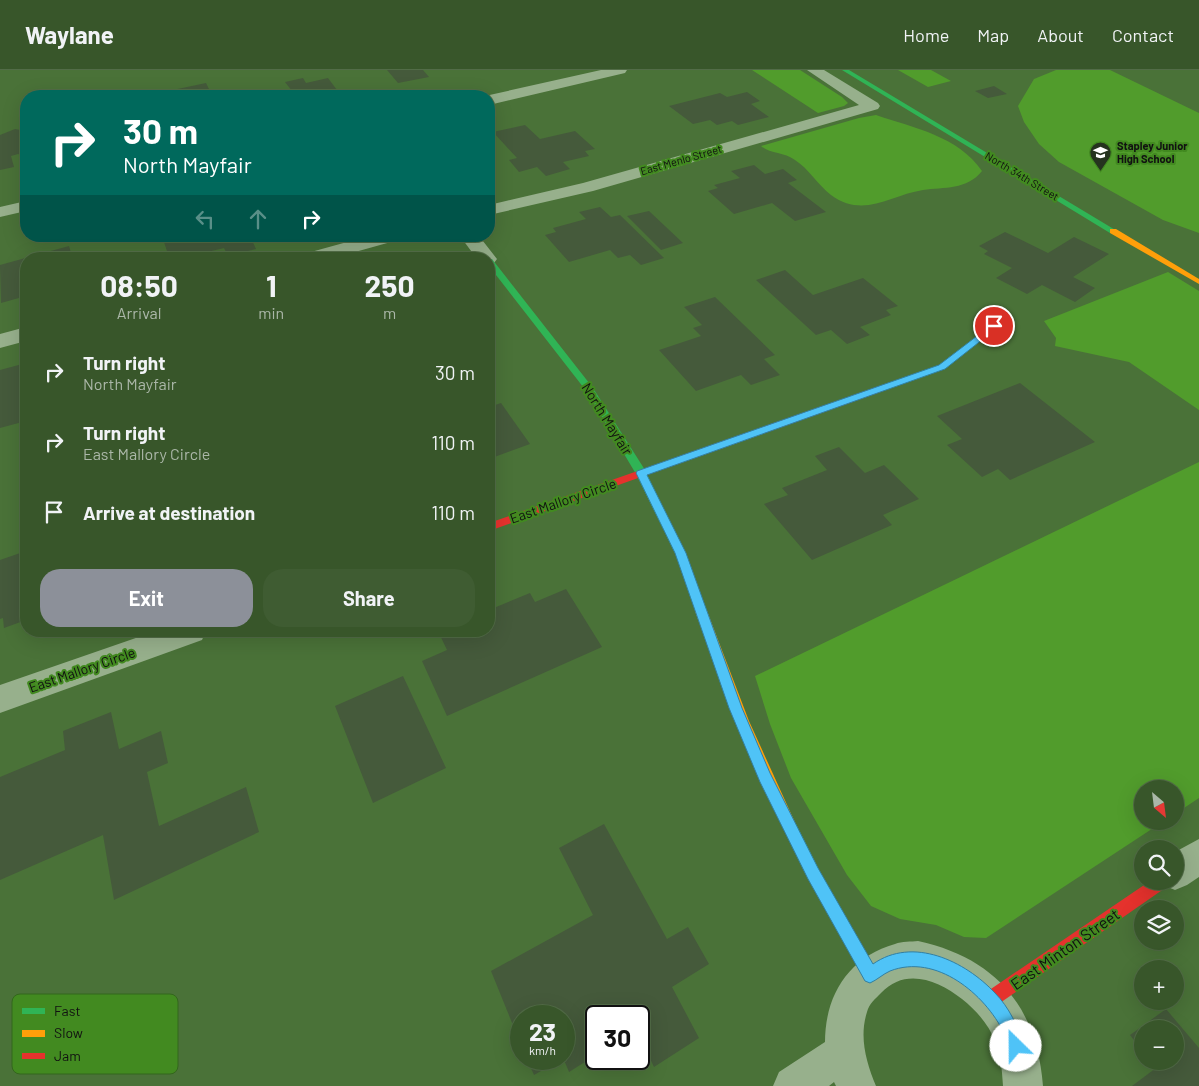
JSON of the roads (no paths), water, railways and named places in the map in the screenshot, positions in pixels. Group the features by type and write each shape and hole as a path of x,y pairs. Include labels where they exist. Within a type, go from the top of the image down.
{"street":[{"path":"495,99 620,70"},
{"name":"East Menlo Street","path":"495,209 586,187 872,106 814,70"},
{"name":"North 34th Street","path":"845,70 1199,282"},
{"path":"0,212 20,207"},
{"path":"333,252 369,242"},
{"name":"North Mayfair","path":"474,242 482,252"},
{"name":"North Mayfair","path":"495,269 590,390 641,473 680,553 736,708 765,777 813,874 870,975"},
{"name":"East Mallory Circle","path":"495,525 942,367 994,326"},
{"path":"0,341 20,336"},
{"name":"East Mallory Circle","path":"0,699 175,637"},
{"path":"1184,867 1199,856"},
{"name":"East Minton Street","path":"991,1000 1150,890"},
{"path":"794,1086 851,1068 844,1029 850,1001 865,978 886,964 912,959 941,964 968,978 991,1000 1011,1030 1022,1062 1022,1086"}],"place":[{"name":"Stapley Junior High School","path":"1101,171"}]}
